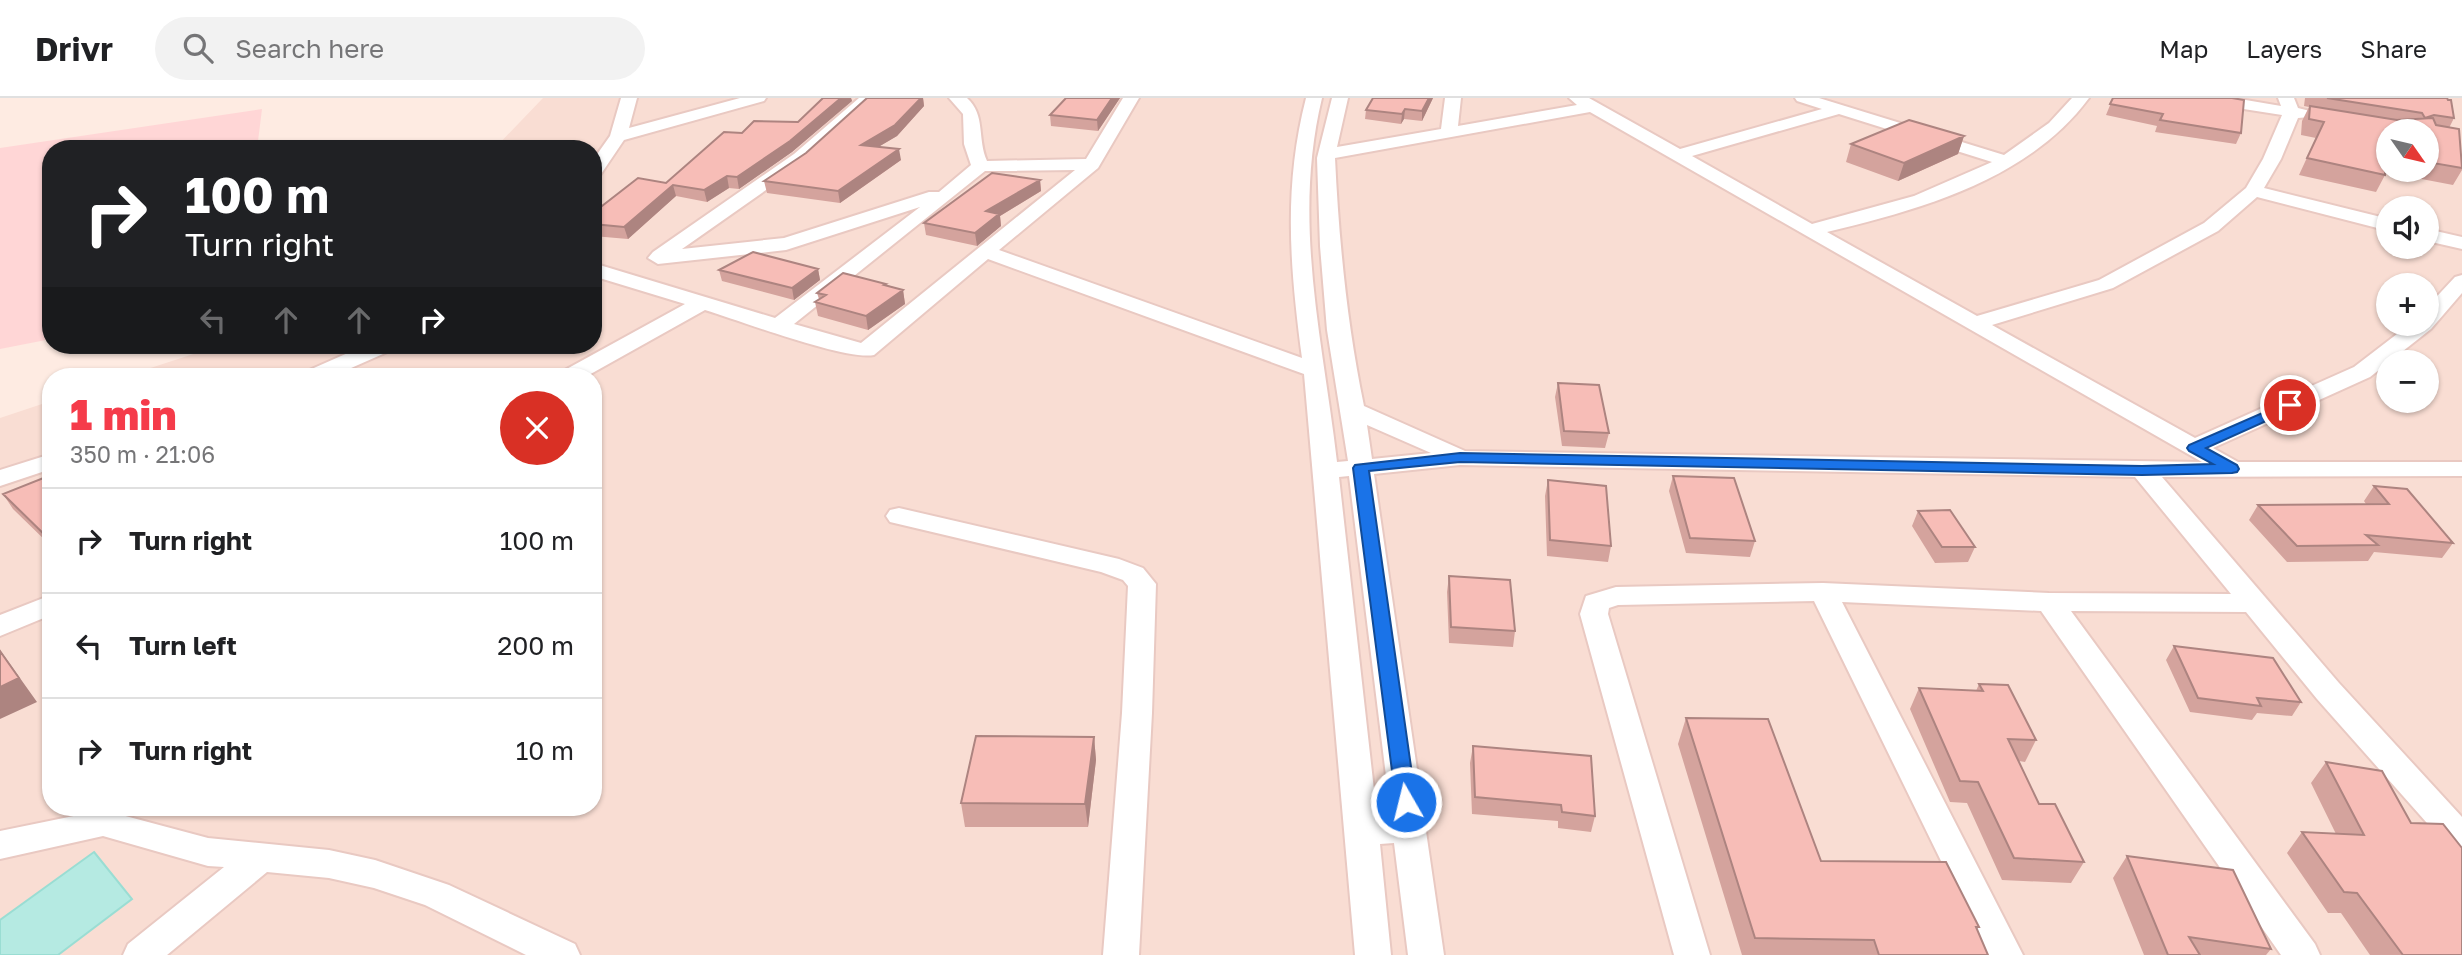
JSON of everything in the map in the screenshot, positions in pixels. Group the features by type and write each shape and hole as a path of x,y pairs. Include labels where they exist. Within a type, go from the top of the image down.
{"street":[{"path":"602,160 618,136 629,98"},
{"path":"618,136 758,98"},
{"path":"625,277 658,258 800,158 868,98"},
{"path":"957,98 973,116 972,146 981,166"},
{"path":"602,271 849,348 866,350 1093,164 1130,98"},
{"path":"1449,133 1453,98"},
{"path":"1803,98 2009,162"},
{"path":"1809,230 1869,217 1945,192 2009,162 2062,121 2081,98"},
{"path":"2205,98 2289,105 2318,116"},
{"path":"1318,167 1585,102 2232,469"},
{"path":"1975,323 2084,291 2126,275 2211,227 2253,191 2272,159 2289,105"},
{"path":"1320,106 1318,167 1330,246 1338,330 1353,410 1426,955"},
{"path":"1678,155 1840,109"},
{"path":"778,326 953,191 981,166 1093,164"},
{"path":"1318,167 1300,246 1316,371 1373,955"},
{"path":"658,258 786,244 953,191"},
{"path":"2253,191 2376,222"},
{"path":"2439,238 2462,243"},
{"path":"1300,246 1330,246"},
{"path":"986,252 1316,371"},
{"path":"2439,307 2462,281"},
{"path":"586,368 704,302"},
{"path":"2439,318 2462,317"},
{"path":"1311,330 1338,330"},
{"path":"2194,448 2362,372 2407,336"},
{"path":"332,368 364,354"},
{"path":"1353,410 1460,458"},
{"path":"1326,471 1460,458 2142,470 2462,469"},
{"path":"0,478 42,464"},
{"path":"2142,470 2328,691 2462,839"},
{"path":"899,516 1109,565 1133,575 1142,584 1137,713 1121,955"},
{"path":"1692,955 1594,614 1596,603 1616,596 1823,592 2049,603 2254,603"},
{"path":"1823,592 2004,955"},
{"path":"2049,603 2302,955"},
{"path":"0,626 42,608"},
{"path":"1340,614 1380,610"},
{"path":"0,845 103,823 208,852 329,864 374,874 437,895 562,955"},
{"path":"1363,831 1409,829"},
{"path":"141,955 261,857"}],"shaded area":[{"path":"543,98 2462,98 2462,955 0,955 0,418 42,404 42,816 602,816 602,368 151,368 193,354 602,354 602,140 503,140"},
{"path":"262,109 258,140 54,140"},
{"path":"42,142 42,341 0,349 0,148"}],"water":[{"path":"94,852 132,899 58,955 0,955 0,920"}],"building":[{"path":"823,98 841,98 790,141 737,177 727,176 704,190 673,185 624,227 602,225 602,206 638,178 666,183 724,132 742,133 754,121 798,122"},
{"path":"867,98 921,98 895,125 861,145 899,149 838,191 764,181 806,153"},
{"path":"1066,98 1112,98 1097,120 1050,115"},
{"path":"1373,98 1429,98 1422,111 1405,109 1402,114 1366,110"},
{"path":"2113,98 2244,100 2241,133 2160,120 2163,114 2110,104"},
{"path":"2327,98 2447,98 2451,100 2454,118 2434,115 2425,118 2422,113"},
{"path":"2310,106 2391,119 2376,119 2376,173 2307,158 2324,122 2309,119"},
{"path":"1909,120 1964,136 1904,163 1851,144"},
{"path":"2440,126 2459,129 2462,168 2440,164"},
{"path":"992,173 1040,180 986,211 999,214 975,233 924,223"},
{"path":"753,252 818,269 792,288 719,270"},
{"path":"843,273 903,290 866,316 815,302 826,295 817,293"},
{"path":"1558,383 1599,385 1609,433 1564,431"},
{"path":"1673,476 1734,478 1755,541 1690,538"},
{"path":"42,479 42,532 3,494"},
{"path":"1548,480 1606,486 1611,546 1550,540"},
{"path":"2374,486 2407,489 2453,543 2366,535 2378,545 2297,546 2258,505 2389,504"},
{"path":"1950,510 1975,547 1942,547 1918,511"},
{"path":"1449,576 1510,580 1515,631 1451,627"},
{"path":"2174,646 2273,658 2301,702 2257,698 2261,706 2198,698"},
{"path":"0,651 19,678 0,687"},
{"path":"1979,684 2008,685 2036,740 2008,739 2039,804 2055,804 2084,862 2014,858 1978,782 1960,781 1919,688 1983,691"},
{"path":"1686,718 1768,719 1821,861 1946,862 1979,927 1976,927 1988,955 1879,955 1874,940 1755,938"},
{"path":"976,736 1094,737 1085,804 961,803"},
{"path":"1473,746 1591,756 1595,816 1562,812 1561,805 1475,797"},
{"path":"2326,762 2382,771 2411,823 2443,824 2462,848 2462,955 2403,955 2357,893 2344,892 2302,832 2364,835"},
{"path":"2127,856 2233,870 2271,949 2189,937 2200,955 2168,955"}],"route":[{"path":"1406,802 1361,468 1460,458 2142,470 2232,469 2194,448 2290,405"}]}
